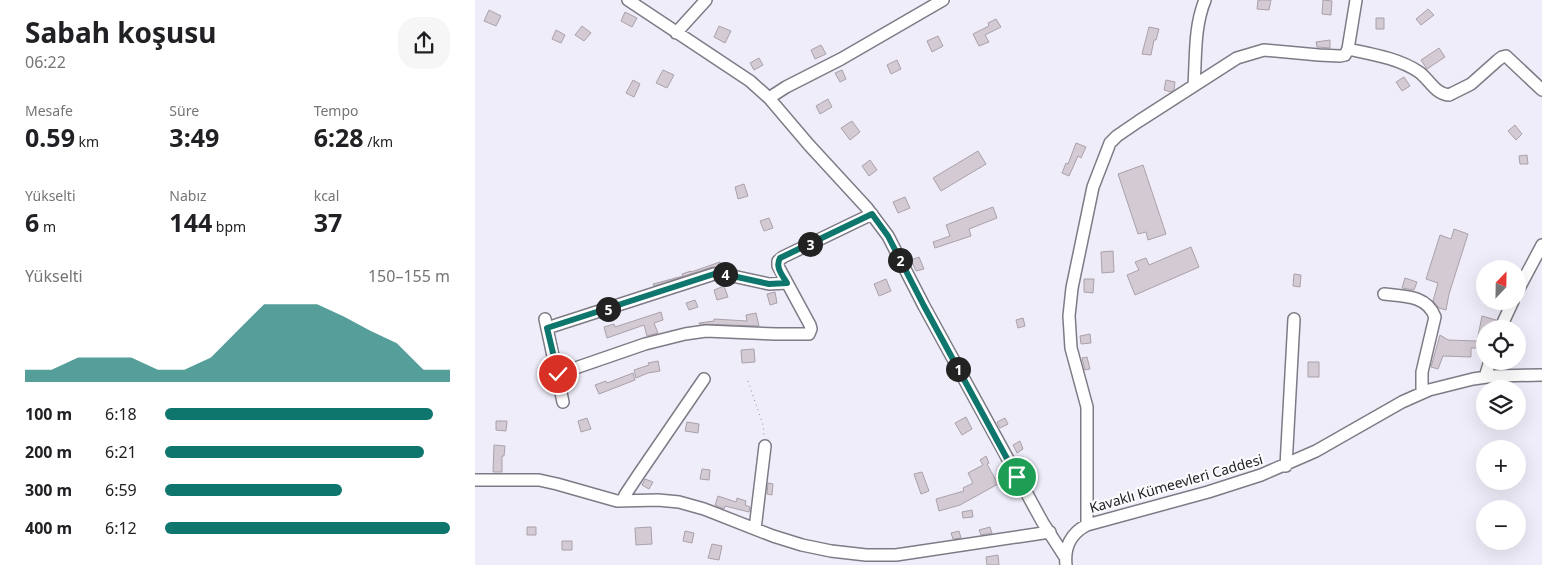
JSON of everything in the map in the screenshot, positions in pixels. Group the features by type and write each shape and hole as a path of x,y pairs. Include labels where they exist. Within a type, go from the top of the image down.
{"street":[{"path":"628,0 643,8 750,81 769,98 872,214 888,236 928,314 1065,561"},
{"path":"677,33 706,0"},
{"path":"769,98 943,0"},
{"path":"1194,85 1197,32 1205,0"},
{"path":"1087,525 1087,407 1071,348 1069,316 1072,288 1093,187 1106,152 1114,138 1237,58 1257,52 1281,51 1345,55 1348,49 1356,0"},
{"path":"1348,49 1378,56 1413,68 1421,73 1440,92 1449,95 1471,84 1498,60 1506,56 1542,90"},
{"path":"558,374 645,344 695,331 809,334 810,325 777,263 780,258 872,214"},
{"path":"1526,275 1542,244"},
{"path":"563,402 546,324 714,274 728,275 769,284 787,283"},
{"path":"1384,294 1411,296 1418,299 1434,313 1435,317 1422,372 1422,392"},
{"path":"1286,466 1294,319"},
{"path":"1485,377 1487,370"},
{"name":"Kavaklı Kümeevleri Caddesi","path":"1065,561 1068,542 1079,530 1087,525 1217,489 1286,466 1422,392 1445,384 1485,377 1542,375"},
{"path":"623,501 625,495 704,379"},
{"path":"755,529 765,446"},
{"path":"475,480 539,480 610,499 679,502 802,545 851,554 880,556 955,547 1049,532"}],"path":[{"path":"748,380 763,425 765,446"}],"building":[{"path":"1258,0 1271,0 1269,10 1257,9"},
{"path":"1323,0 1332,1 1331,15 1322,14"},
{"path":"1428,9 1434,15 1421,25 1416,19"},
{"path":"489,10 501,16 496,26 484,21"},
{"path":"625,12 637,18 632,27 621,21"},
{"path":"1376,18 1384,18 1384,29 1376,29"},
{"path":"996,19 1001,27 985,35 989,42 979,46 973,34 989,26 988,23"},
{"path":"582,26 591,33 584,41 575,35"},
{"path":"719,26 731,31 725,43 714,37"},
{"path":"1149,27 1159,29 1156,40 1154,40 1151,55 1142,54"},
{"path":"556,30 565,35 561,43 552,39"},
{"path":"938,36 943,46 932,52 927,41"},
{"path":"1330,40 1330,48 1317,47 1316,42"},
{"path":"821,45 826,54 815,59 811,50"},
{"path":"1439,48 1445,57 1427,69 1421,60"},
{"path":"759,58 763,65 754,70 750,63"},
{"path":"897,60 901,69 891,74 887,65"},
{"path":"663,70 674,75 667,88 656,83"},
{"path":"842,70 846,79 840,82 835,73"},
{"path":"1404,77 1410,86 1402,91 1396,82"},
{"path":"633,80 640,84 634,97 626,93"},
{"path":"1166,80 1175,82 1174,90 1171,92 1164,90"},
{"path":"828,99 832,107 820,114 816,106"},
{"path":"852,121 860,132 850,140 841,128"},
{"path":"1515,125 1522,134 1516,140 1508,131"},
{"path":"1076,143 1086,147 1081,158 1078,156 1069,176 1062,173 1066,163 1068,164"},
{"path":"978,151 986,164 941,191 933,178"},
{"path":"1527,155 1528,164 1520,164 1519,156"},
{"path":"870,160 877,170 869,176 862,166"},
{"path":"1143,165 1166,234 1148,240 1146,232 1138,234 1118,174"},
{"path":"744,184 748,196 738,199 735,187"},
{"path":"905,197 910,208 898,213 893,202"},
{"path":"993,207 997,218 969,229 971,236 935,248 933,242 950,236 946,225"},
{"path":"769,218 773,228 764,231 760,221"},
{"path":"1454,229 1468,234 1449,294 1446,310 1439,308 1433,301 1438,283 1426,279 1440,235 1451,239"},
{"path":"1191,247 1199,267 1135,295 1127,275 1139,270 1135,262 1146,258 1149,265"},
{"path":"1113,251 1114,272 1102,273 1101,252"},
{"path":"919,257 924,269 916,271 911,260"},
{"path":"720,262 722,267 712,267 654,286 653,284 683,276 682,274"},
{"path":"1294,274 1301,275 1300,287 1293,286"},
{"path":"1405,278 1417,282 1414,290 1402,288"},
{"path":"886,279 891,291 879,296 874,284"},
{"path":"1084,279 1094,279 1093,293 1084,292"},
{"path":"724,286 728,297 717,300 714,290"},
{"path":"775,292 777,303 770,305 767,294"},
{"path":"695,300 698,307 689,310 686,303"},
{"path":"661,312 663,320 654,323 658,333 647,336 644,325 607,338 604,327 614,324 615,327"},
{"path":"756,313 759,326 699,324 714,321 714,319 747,321 746,315"},
{"path":"1482,316 1496,320 1481,320"},
{"path":"1023,318 1025,326 1018,328 1016,320"},
{"path":"1090,334 1091,343 1081,344 1080,336"},
{"path":"1440,335 1448,340 1476,341 1476,348 1471,348 1471,357 1443,356 1438,369 1431,367"},
{"path":"754,349 755,362 742,363 741,350"},
{"path":"1087,357 1090,369 1085,370 1082,358"},
{"path":"658,361 660,371 636,378 634,370 649,365 648,363"},
{"path":"1308,362 1319,362 1319,377 1308,377"},
{"path":"633,373 635,380 599,394 595,385 606,381 607,383"},
{"path":"966,417 972,429 962,435 955,423"},
{"path":"587,418 591,429 581,432 578,421"},
{"path":"1005,418 1008,424 1000,428 997,422"},
{"path":"496,421 507,421 506,431 496,430"},
{"path":"687,422 699,424 698,433 685,431"},
{"path":"1020,441 1023,449 1017,453 1013,445"},
{"path":"494,445 505,446 504,456 502,456 502,472 493,472"},
{"path":"986,456 989,463 987,464 998,484 960,505 939,511 936,499 964,491 963,488 973,483 968,473 983,465 980,460"},
{"path":"702,469 710,470 709,480 700,479"},
{"path":"922,472 929,491 921,494 914,474"},
{"path":"645,479 653,482 649,489 642,485"},
{"path":"768,483 773,484 772,495 767,494"},
{"path":"718,496 736,502 737,498 746,501 745,505 750,507 749,512 725,506 724,509 715,505"},
{"path":"972,510 973,517 963,518 962,512"},
{"path":"527,527 536,527 536,535 527,535"},
{"path":"651,527 652,544 636,545 635,528"},
{"path":"990,527 992,533 981,535 979,530"},
{"path":"685,531 694,533 692,543 683,541"},
{"path":"959,531 961,538 953,539 951,533"},
{"path":"562,541 572,541 572,550 562,550"},
{"path":"712,544 722,546 719,560 708,558"},
{"path":"998,555 999,565 987,565 986,557"}],"route":[{"path":"558,374 547,328 714,274 728,275 763,284 787,283 777,263 780,258 872,214 888,236 1017,477"}]}
